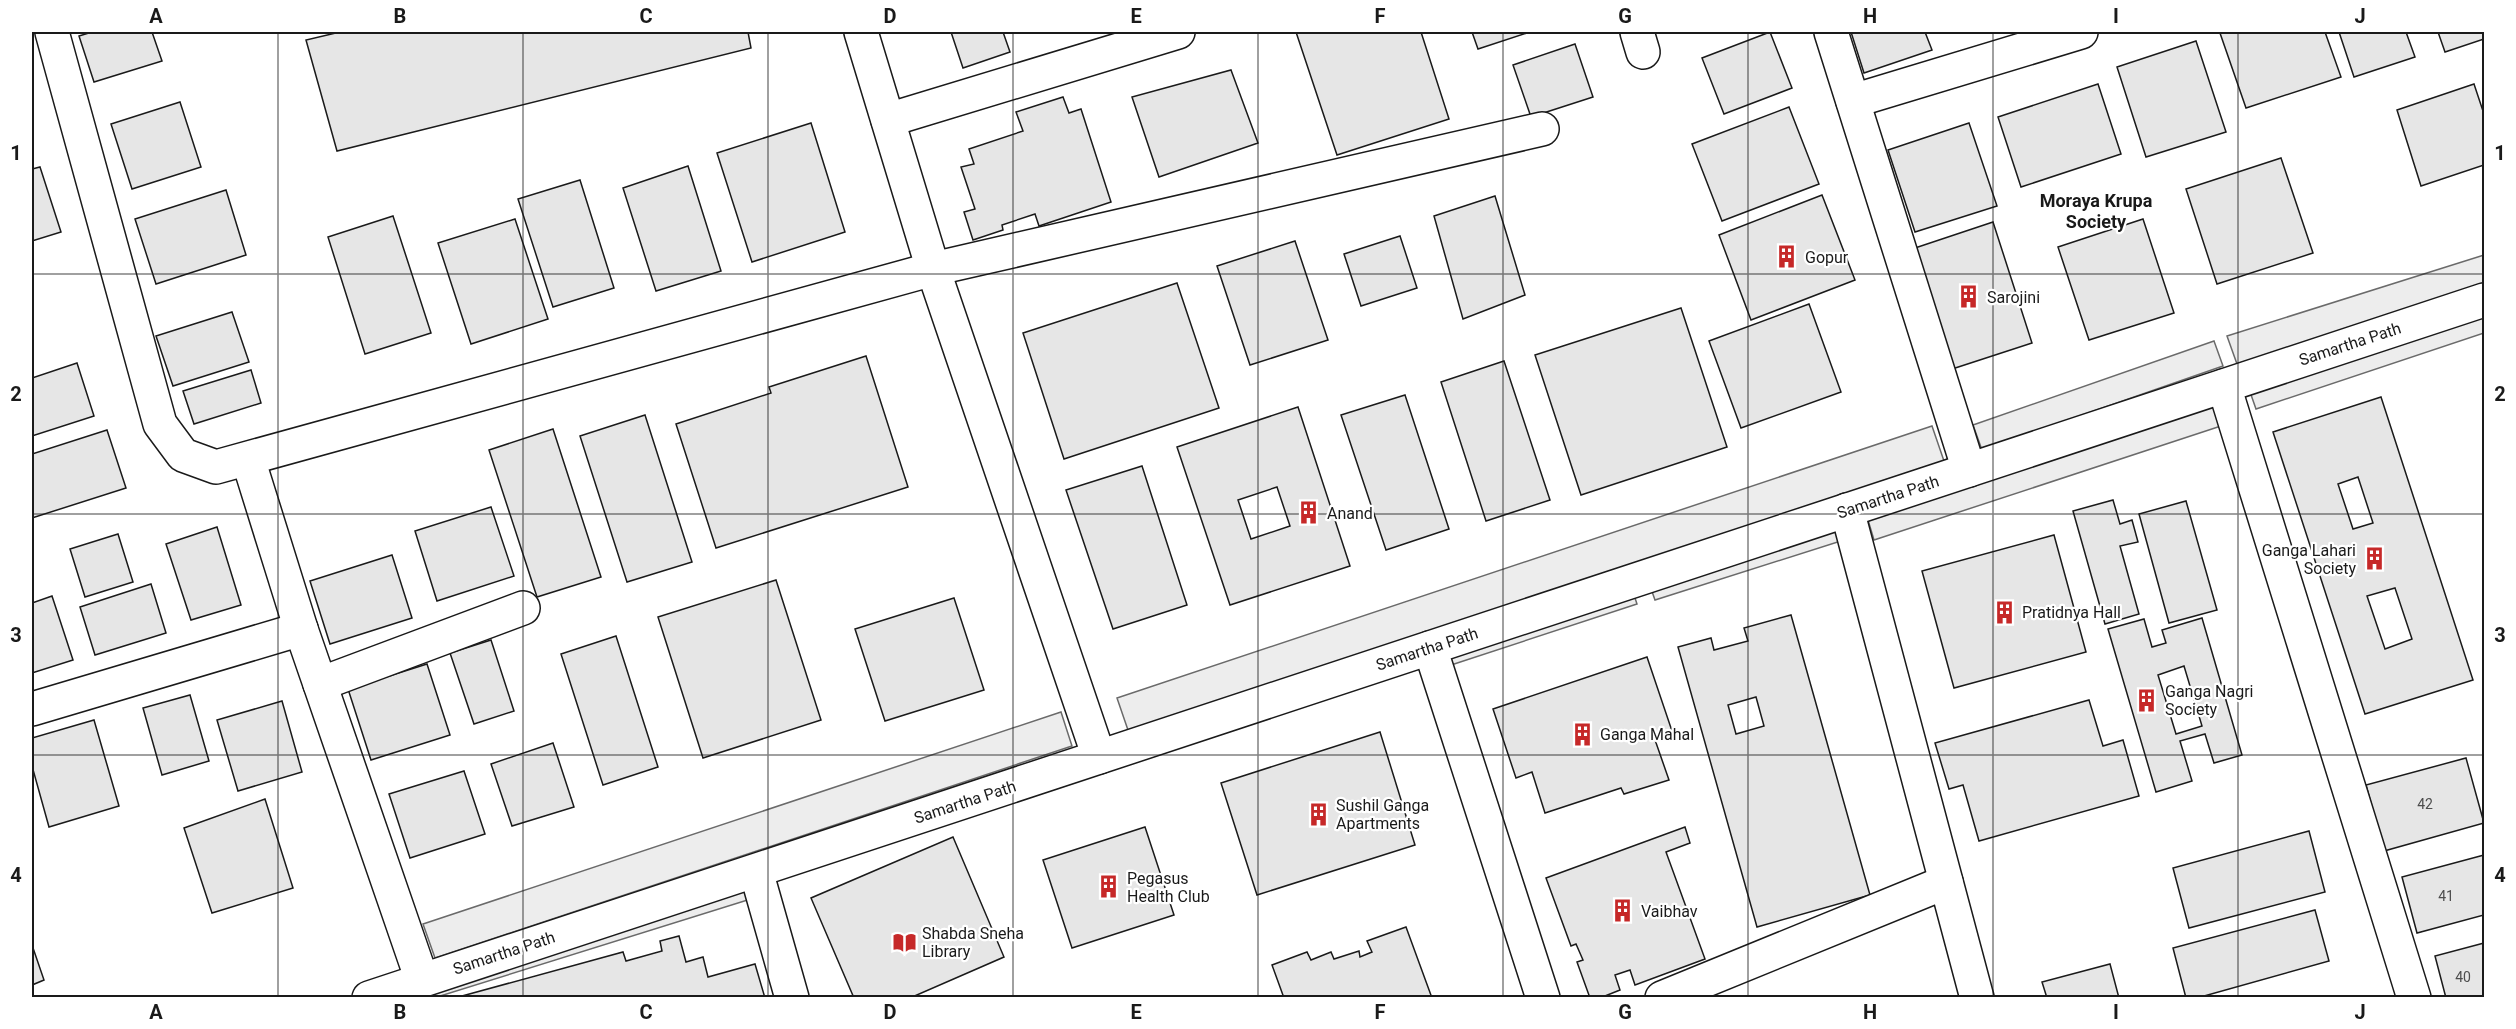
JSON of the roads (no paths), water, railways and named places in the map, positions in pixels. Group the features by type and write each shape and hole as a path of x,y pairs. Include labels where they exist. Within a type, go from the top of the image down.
{"street":[{"path":"52,32 160,424 183,455 216,467 933,269 1542,129"},
{"path":"861,32 933,269 1100,757"},
{"path":"888,120 1178,32"},
{"path":"1831,32 1969,471"},
{"path":"1853,101 2081,32"},
{"name":"Samartha Path","path":"369,998 2484,300"},
{"path":"2224,386 2414,998"},
{"path":"248,459 301,629 422,980"},
{"path":"1847,510 1977,998"},
{"path":"320,684 523,608"},
{"path":"32,709 301,629"},
{"path":"1430,648 1543,998"},
{"path":"756,871 792,998"},
{"path":"1662,998 1946,882"}],"place":[{"name":"Gopur","path":"1787,257"},
{"name":"Sarojini","path":"1969,297"},
{"name":"Anand","path":"1309,513"},
{"name":"Ganga Lahari Society","path":"2374,559"},
{"name":"Pratidnya Hall","path":"2004,612"},
{"name":"Ganga Nagri Society","path":"2147,700"},
{"name":"Ganga Mahal","path":"1582,734"},
{"name":"Sushil Ganga Apartments","path":"1318,814"},
{"name":"Pegasus Health Club","path":"1109,887"},
{"name":"Vaibhav","path":"1623,911"},
{"name":"Shabda Sneha Library","path":"904,942"}],"district":[{"name":"Moraya Krupa Society","path":"2096,210"}]}
